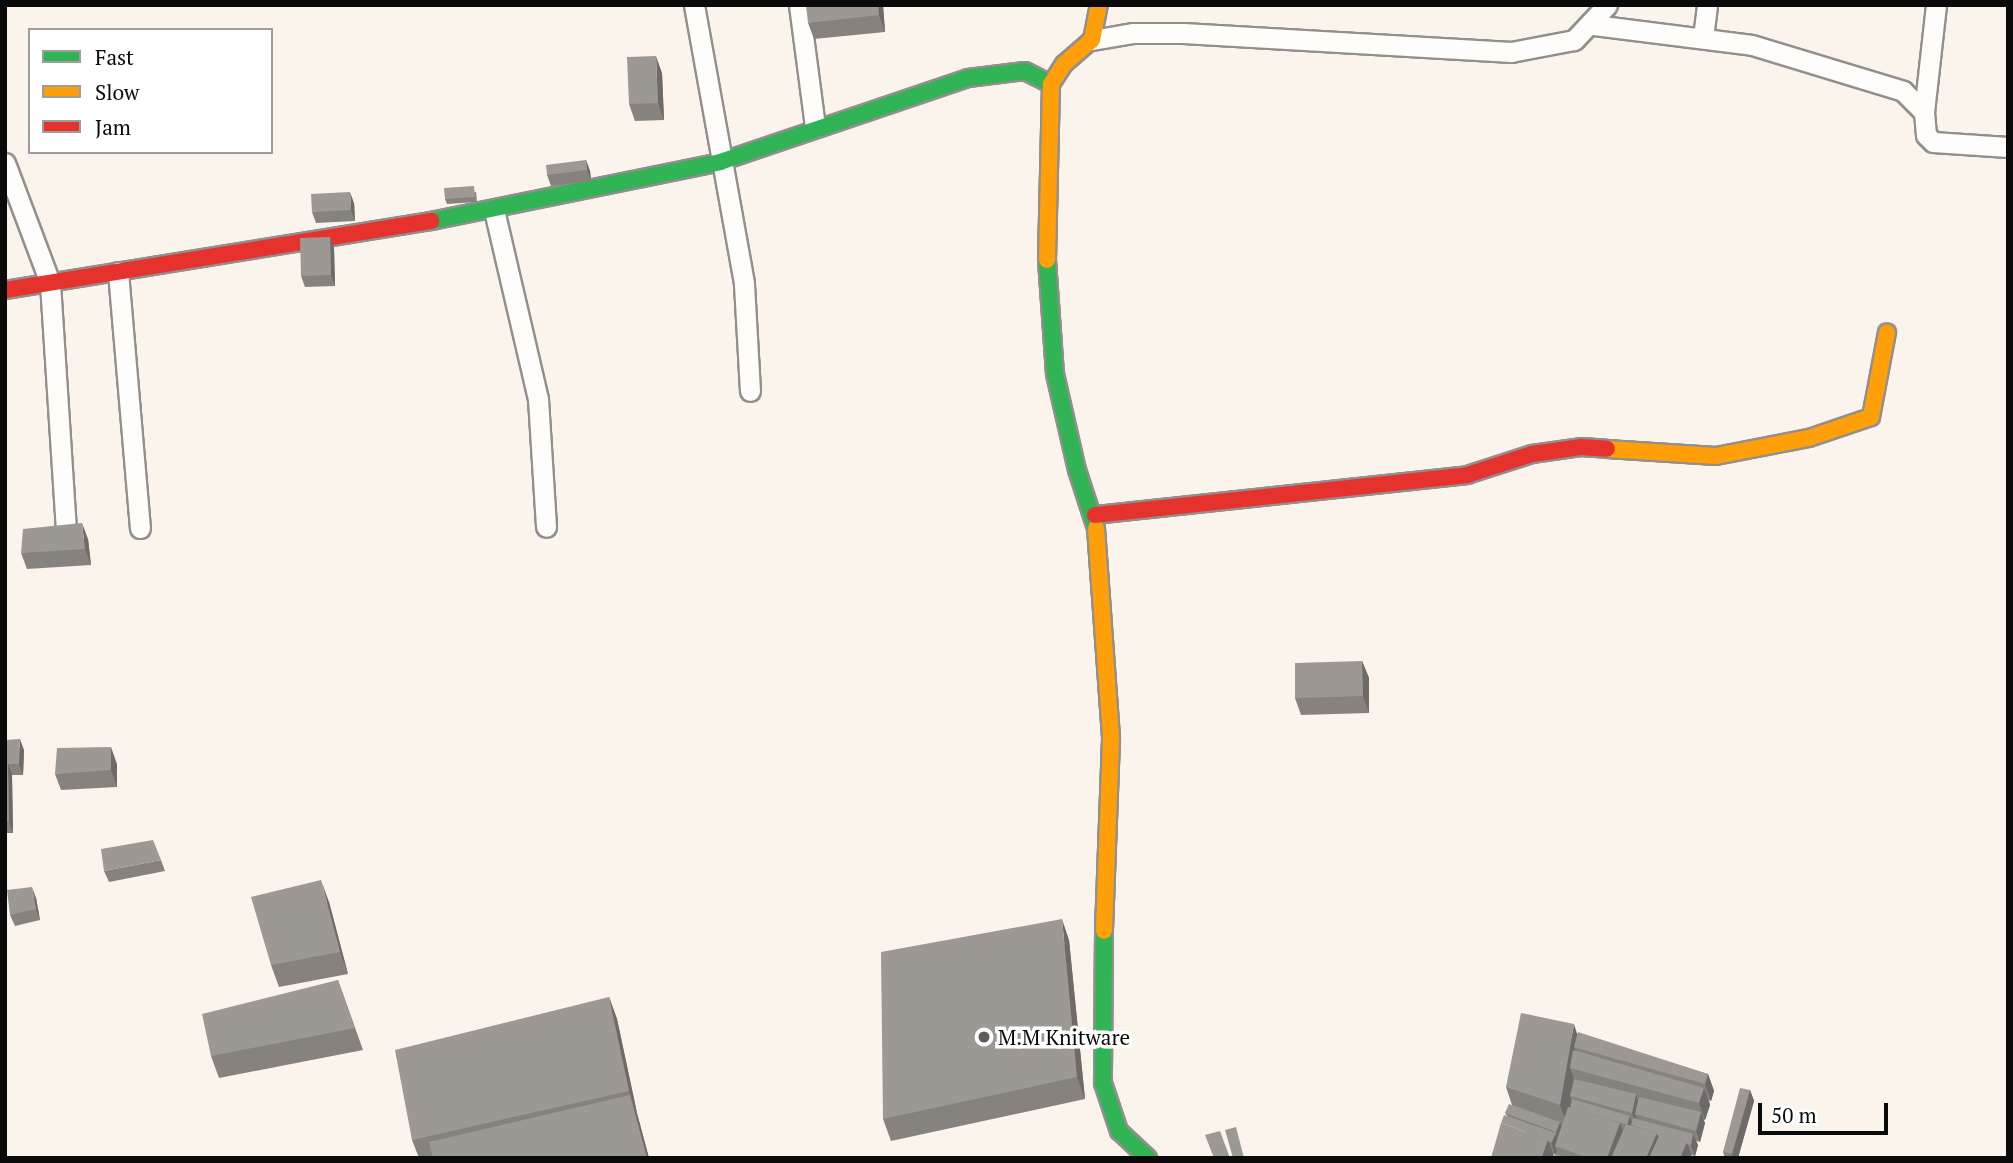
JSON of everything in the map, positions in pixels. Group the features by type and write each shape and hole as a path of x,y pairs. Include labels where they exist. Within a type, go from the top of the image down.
{"street":[{"path":"694,5 720,162 744,284 750,390"},
{"path":"799,5 815,127"},
{"path":"1099,5 1091,40 1051,84 1046,250 1055,374 1077,470 1095,515 1106,620 1111,739 1100,1035 1103,1083 1119,1131 1148,1158"},
{"path":"1091,40 1133,33 1183,33 1511,51 1574,40 1594,25 1607,5"},
{"path":"1703,38 1707,5"},
{"path":"1936,5 1924,112 1926,135 1933,142 2008,147"},
{"path":"1594,25 1752,45 1903,91 1924,112"},
{"path":"5,290 495,210 720,162 815,127 968,78 1025,71 1051,84"},
{"path":"5,163 50,283 66,528"},
{"path":"495,210 538,399 546,527"},
{"path":"118,272 140,528"},
{"path":"1095,515 1467,475 1532,454 1581,447 1716,456 1809,438 1871,416 1887,332"}],"building":[{"path":"806,5 878,5 879,15 808,23"},
{"path":"656,56 658,103 629,104 627,57"},
{"path":"586,160 587,170 547,175 546,165"},
{"path":"474,186 475,197 445,199 444,188"},
{"path":"350,192 351,210 312,212 311,194"},
{"path":"330,237 331,275 301,276 300,238"},
{"path":"82,523 85,549 21,553 23,529"},
{"path":"1362,661 1363,696 1295,698 1295,663"},
{"path":"20,739 19,764 8,764 9,822 5,822 5,740"},
{"path":"111,747 111,770 55,774 57,748"},
{"path":"153,840 161,860 104,871 101,849"},
{"path":"321,880 340,952 271,965 251,897"},
{"path":"32,887 36,909 10,915 7,890"},
{"name":"M.M Knitware","path":"1062,919 1077,1077 883,1119 881,952"},
{"path":"338,980 355,1028 211,1056 202,1014"},
{"path":"609,997 629,1091 412,1140 395,1050"},
{"path":"1521,1013 1574,1024 1560,1105 1506,1087"},
{"path":"1578,1032 1708,1074 1705,1084 1574,1047"},
{"path":"1573,1050 1704,1088 1699,1103 1570,1068"},
{"path":"1574,1079 1636,1094 1632,1113 1570,1096"},
{"path":"1740,1088 1750,1090 1732,1154 1723,1152"},
{"path":"630,1095 647,1158 433,1158 429,1142"},
{"path":"1639,1097 1701,1112 1696,1131 1635,1114"},
{"path":"1572,1099 1630,1116 1625,1124 1570,1108"},
{"path":"1509,1104 1560,1122 1556,1132 1505,1113"},
{"path":"1568,1107 1620,1123 1607,1158 1588,1158 1555,1146"},
{"path":"1504,1115 1556,1133 1551,1143 1501,1123"},
{"path":"1633,1118 1693,1134 1691,1145 1631,1125"},
{"path":"1501,1123 1548,1140 1541,1158 1491,1158"},
{"path":"1626,1124 1657,1133 1646,1158 1611,1158"},
{"path":"1236,1127 1244,1158 1233,1158 1225,1130"},
{"path":"1220,1131 1230,1158 1214,1158 1205,1135"},
{"path":"1660,1134 1687,1142 1680,1158 1649,1158"}],"traffic: fast":[{"path":"431,221 720,162 968,78 1025,71 1051,84"},
{"path":"1047,260 1055,374 1077,470 1096,528"},
{"path":"1104,931 1103,1083 1119,1131 1148,1158"}],"traffic: slow":[{"path":"1047,260 1051,84 1064,64 1092,40 1099,5"},
{"path":"1607,449 1716,456 1809,438 1871,417 1887,332"},
{"path":"1096,528 1111,739 1104,931"}],"traffic: jam":[{"path":"5,290 431,221"},
{"path":"1095,515 1467,475 1532,454 1581,447 1607,449"}],"place":[{"name":"M.M Knitware","path":"984,1037"}]}
